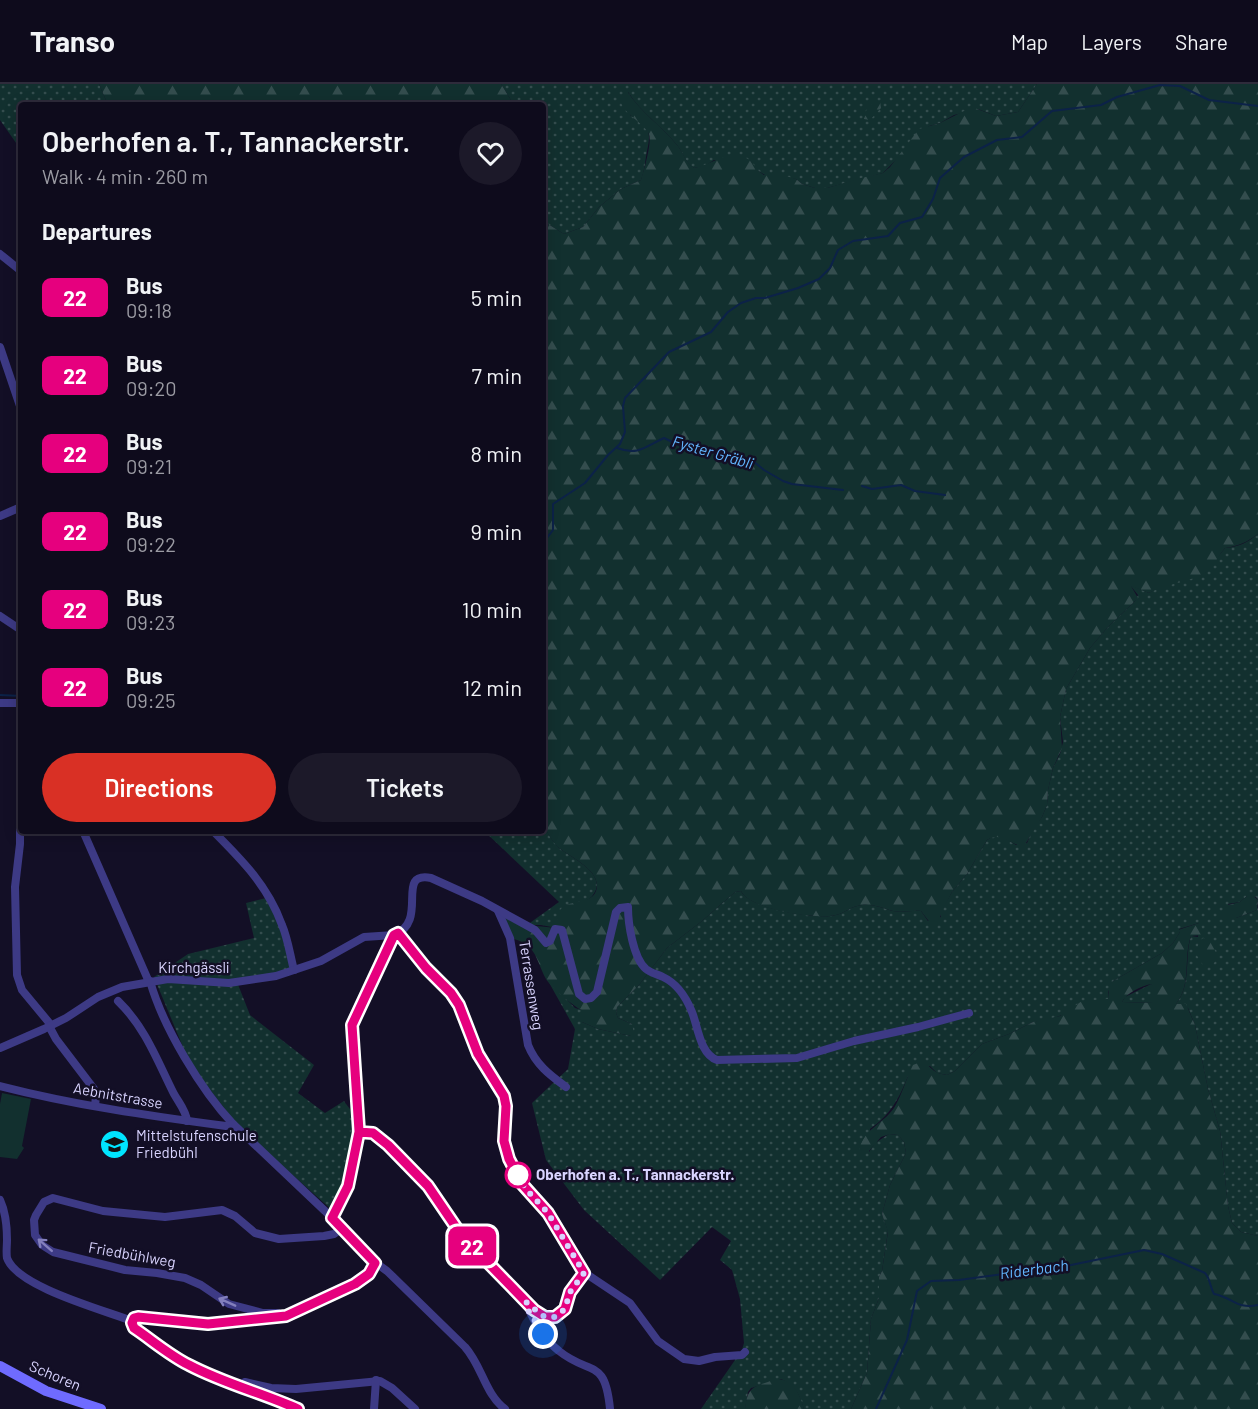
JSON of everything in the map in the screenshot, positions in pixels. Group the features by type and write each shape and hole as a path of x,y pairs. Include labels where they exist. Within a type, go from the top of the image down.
{"main road":[{"name":"Schoren","path":"0,1366 46,1391 101,1409"}],"street":[{"path":"0,254 18,268"},
{"path":"0,347 18,400"},
{"path":"0,516 18,508"},
{"path":"0,616 18,628"},
{"path":"0,703 18,703"},
{"path":"20,834 15,887 17,975 22,990 94,1089 95,1106"},
{"path":"87,834 149,982 180,1047 232,1125 332,1218 375,1263 387,1271 469,1352 494,1398 505,1409"},
{"path":"216,834 247,866 268,893 282,924 294,970"},
{"path":"332,1218 348,1186 359,1132 352,1025 396,934 409,923 412,914 412,886 423,877 431,878 498,910 537,931 546,943 550,941 555,929 562,930 579,994 585,999 596,994 600,984 616,912 620,908 628,907 629,925 641,964 648,971 671,981 681,990 692,1011 704,1048 710,1057 717,1060 797,1058 854,1041 969,1013"},
{"name":"Terrassenweg","path":"498,910 510,938 528,1045 534,1058 544,1070 566,1087"},
{"path":"396,934 451,993 459,1005 478,1054 504,1096 506,1106 504,1141 509,1159 522,1184 548,1213 584,1273 630,1303 647,1328 665,1346 687,1360 742,1355 745,1352"},
{"name":"Kirchgässli","path":"0,1048 50,1026 108,992 122,987 175,979 229,983 276,976 321,961 364,937 396,934"},
{"path":"118,1001 150,1042 187,1121"},
{"name":"Aebnitstrasse","path":"0,1086 158,1118 232,1125"},
{"path":"359,1132 370,1132 378,1136 411,1167 435,1194 460,1234 526,1302 543,1316 555,1317 565,1309 570,1292 584,1273"},
{"name":"Friedbühlweg","path":"282,1317 278,1313 263,1313 229,1304 201,1285 185,1278 157,1272 125,1270 49,1250 38,1240 34,1220 44,1202 51,1199 103,1211 165,1217 222,1210 235,1216 255,1233 279,1239 324,1236 334,1234 341,1229"},
{"path":"0,1200 6,1217 7,1257 16,1271 58,1294 132,1321"},
{"path":"132,1321 136,1317 144,1317 208,1324 282,1317 355,1284 369,1274 375,1263"},
{"path":"526,1302 528,1310 551,1344 561,1352 590,1366 601,1376 608,1389 609,1409"},
{"path":"132,1321 134,1328 194,1368 298,1409"},
{"path":"194,1368 208,1369 252,1384 279,1389 376,1380 387,1384 415,1409"},
{"path":"374,1409 376,1380"}],"green space":[{"path":"0,84 99,84 107,102 18,102 18,146 0,120"},
{"path":"99,84 501,84 512,102 107,102"},
{"path":"501,84 1037,84 1018,112 996,116 978,109 954,115 929,126 883,173 827,188 815,188 802,184 796,179 765,175 757,170 750,161 714,160 705,166 694,168 671,138 628,92 630,115 645,126 649,133 641,180 621,189 599,207 583,227 564,234 546,223 546,102 512,102"},
{"path":"1037,84 1258,84 1258,534 1243,543 1225,548 1208,571 1196,577 1149,593 1131,586 1138,598 1090,648 1066,689 1060,717 1062,748 1053,768 1047,805 1042,817 1024,846 997,837 987,840 967,874 952,892 939,922 931,924 921,911 896,912 866,905 836,915 800,915 770,908 747,898 741,891 735,892 667,948 639,985 617,1007 618,1018 632,1024 634,1033 631,1036 598,1029 582,1022 582,1010 548,982 530,948 510,938 499,912 527,925 556,928 561,909 566,905 593,896 597,884 590,871 557,846 546,830 546,223 564,234 583,227 599,207 621,189 641,180 650,138 646,129 623,107 622,96 627,91 671,138 694,168 728,156 741,156 750,161 764,175 776,173 815,188 827,188 883,173 919,129 940,123 972,107 996,116 1018,112"},
{"path":"874,101 880,101 881,108 870,120 864,119 865,112"},
{"path":"1258,534 1258,900 1256,897 1247,896 1240,902 1228,904 1236,918 1257,910 1258,907 1258,1236 1241,1232 1232,1223 1220,1131 1208,1089 1195,1025 1188,1008 1176,1004 1186,979 1191,936 1198,937 1199,923 1179,929 1180,932 1173,943 1162,953 1113,981 1108,992 1108,999 1045,1021 1033,1022 982,1044 955,1071 947,1075 937,1073 930,1066 908,1076 893,1106 870,1129 869,1152 875,1143 889,1134 898,1135 904,1142 906,1153 890,1185 882,1214 888,1231 879,1277 879,1298 871,1319 867,1373 851,1409 804,1409 796,1391 781,1379 751,1388 745,1409 701,1409 742,1350 744,1343 740,1299 732,1270 720,1260 731,1241 712,1227 660,1280 584,1210 546,1160 532,1103 568,1069 575,1029 547,979 575,1008 582,1010 582,1022 598,1029 631,1036 632,1024 618,1018 617,1007 639,985 667,948 735,892 741,891 757,903 770,908 815,916 836,915 866,905 896,912 921,911 928,921 941,917 940,913 952,892 967,874 987,840 992,837 1003,837 1016,845 1027,843 1042,817 1047,805 1053,768 1063,742 1060,717 1066,689 1090,648 1135,601 1138,595 1130,585 1149,593 1161,586 1200,575 1206,572 1225,548 1243,544"},
{"path":"546,830 559,848 586,867 596,880 597,887 588,900 566,906 559,917 557,928 527,925 559,902 487,834 546,834"},
{"path":"1252,895 1258,900 1257,910 1225,920 1222,913 1224,906 1240,902"},
{"path":"270,897 294,970 237,982 250,1015 314,1065 298,1093 325,1113 344,1101 353,1115 355,1140 353,1152 333,1211 239,1127 190,1064 154,977 188,954 254,938 246,903"},
{"path":"1199,923 1204,932 1202,935 1191,936 1186,979 1176,1004 1186,1004 1195,1025 1208,1089 1220,1131 1232,1223 1241,1232 1258,1236 1258,1409 851,1409 867,1373 871,1319 879,1298 879,1277 888,1232 882,1214 890,1185 906,1153 904,1142 898,1135 890,1134 881,1137 869,1151 862,1154 859,1151 864,1137 894,1108 913,1065 924,1063 937,1072 947,1075 955,1071 982,1044 1033,1022 1060,1016 1082,1001 1108,999 1109,986 1113,981 1162,953 1173,943 1180,932 1178,930","holes":["1151,984 1153,1003 1122,1002 1134,990"]},
{"path":"1203,938 1209,940 1218,956 1214,963 1208,966 1203,965 1196,954 1199,942"},
{"path":"1151,984 1154,986 1153,1003 1122,1002 1125,997"},
{"path":"2,1093 31,1099 22,1146 24,1148 17,1159 0,1157"},
{"path":"775,1379 787,1381 795,1388 804,1409 745,1409 748,1395 754,1388"}],"waterway":[{"path":"546,539 553,530 553,504 585,483 620,444 625,432 623,406 625,398 669,352 711,332 728,312 741,303 798,288 819,279 830,268 838,250 853,241 888,236 900,223 922,217 933,199 940,178 964,157 997,140 1022,137 1052,111 1101,105 1117,97 1160,85 1180,86 1209,100 1258,106"},
{"name":"Fyster Gräbli","path":"617,448 637,450 664,438 683,447 740,456 792,484 843,490"},
{"name":"Fyster Gräbli","path":"862,486 872,489 901,485 915,491 945,495"},
{"path":"0,695 18,696"},
{"name":"Riderbach","path":"876,1409 907,1340 917,1291 931,1281 959,1280 1071,1265 1144,1250 1162,1254 1205,1273 1214,1294 1240,1305 1258,1305"}],"bus line":[{"name":"22","path":"298,1409 188,1365 134,1328 132,1323 134,1318 138,1317 158,1317 208,1324 286,1316 355,1284 369,1274 375,1263 332,1218 348,1186 359,1132 370,1132 378,1136 411,1167 435,1194 460,1234 534,1310 543,1316 552,1318 565,1309 570,1292 584,1273 548,1213 522,1184 506,1153 504,1096 478,1054 459,1005 398,933 394,935 352,1022 359,1131"}],"place":[{"name":"Mittelstufenschule Friedbühl","path":"115,1145"},
{"name":"Oberhofen a. T., Tannackerstr.","path":"518,1175"}],"route":[{"path":"518,1175 515,1171 525,1188 548,1213 584,1273 570,1292 565,1309 555,1317 543,1316 526,1302 528,1310 543,1334"}]}
